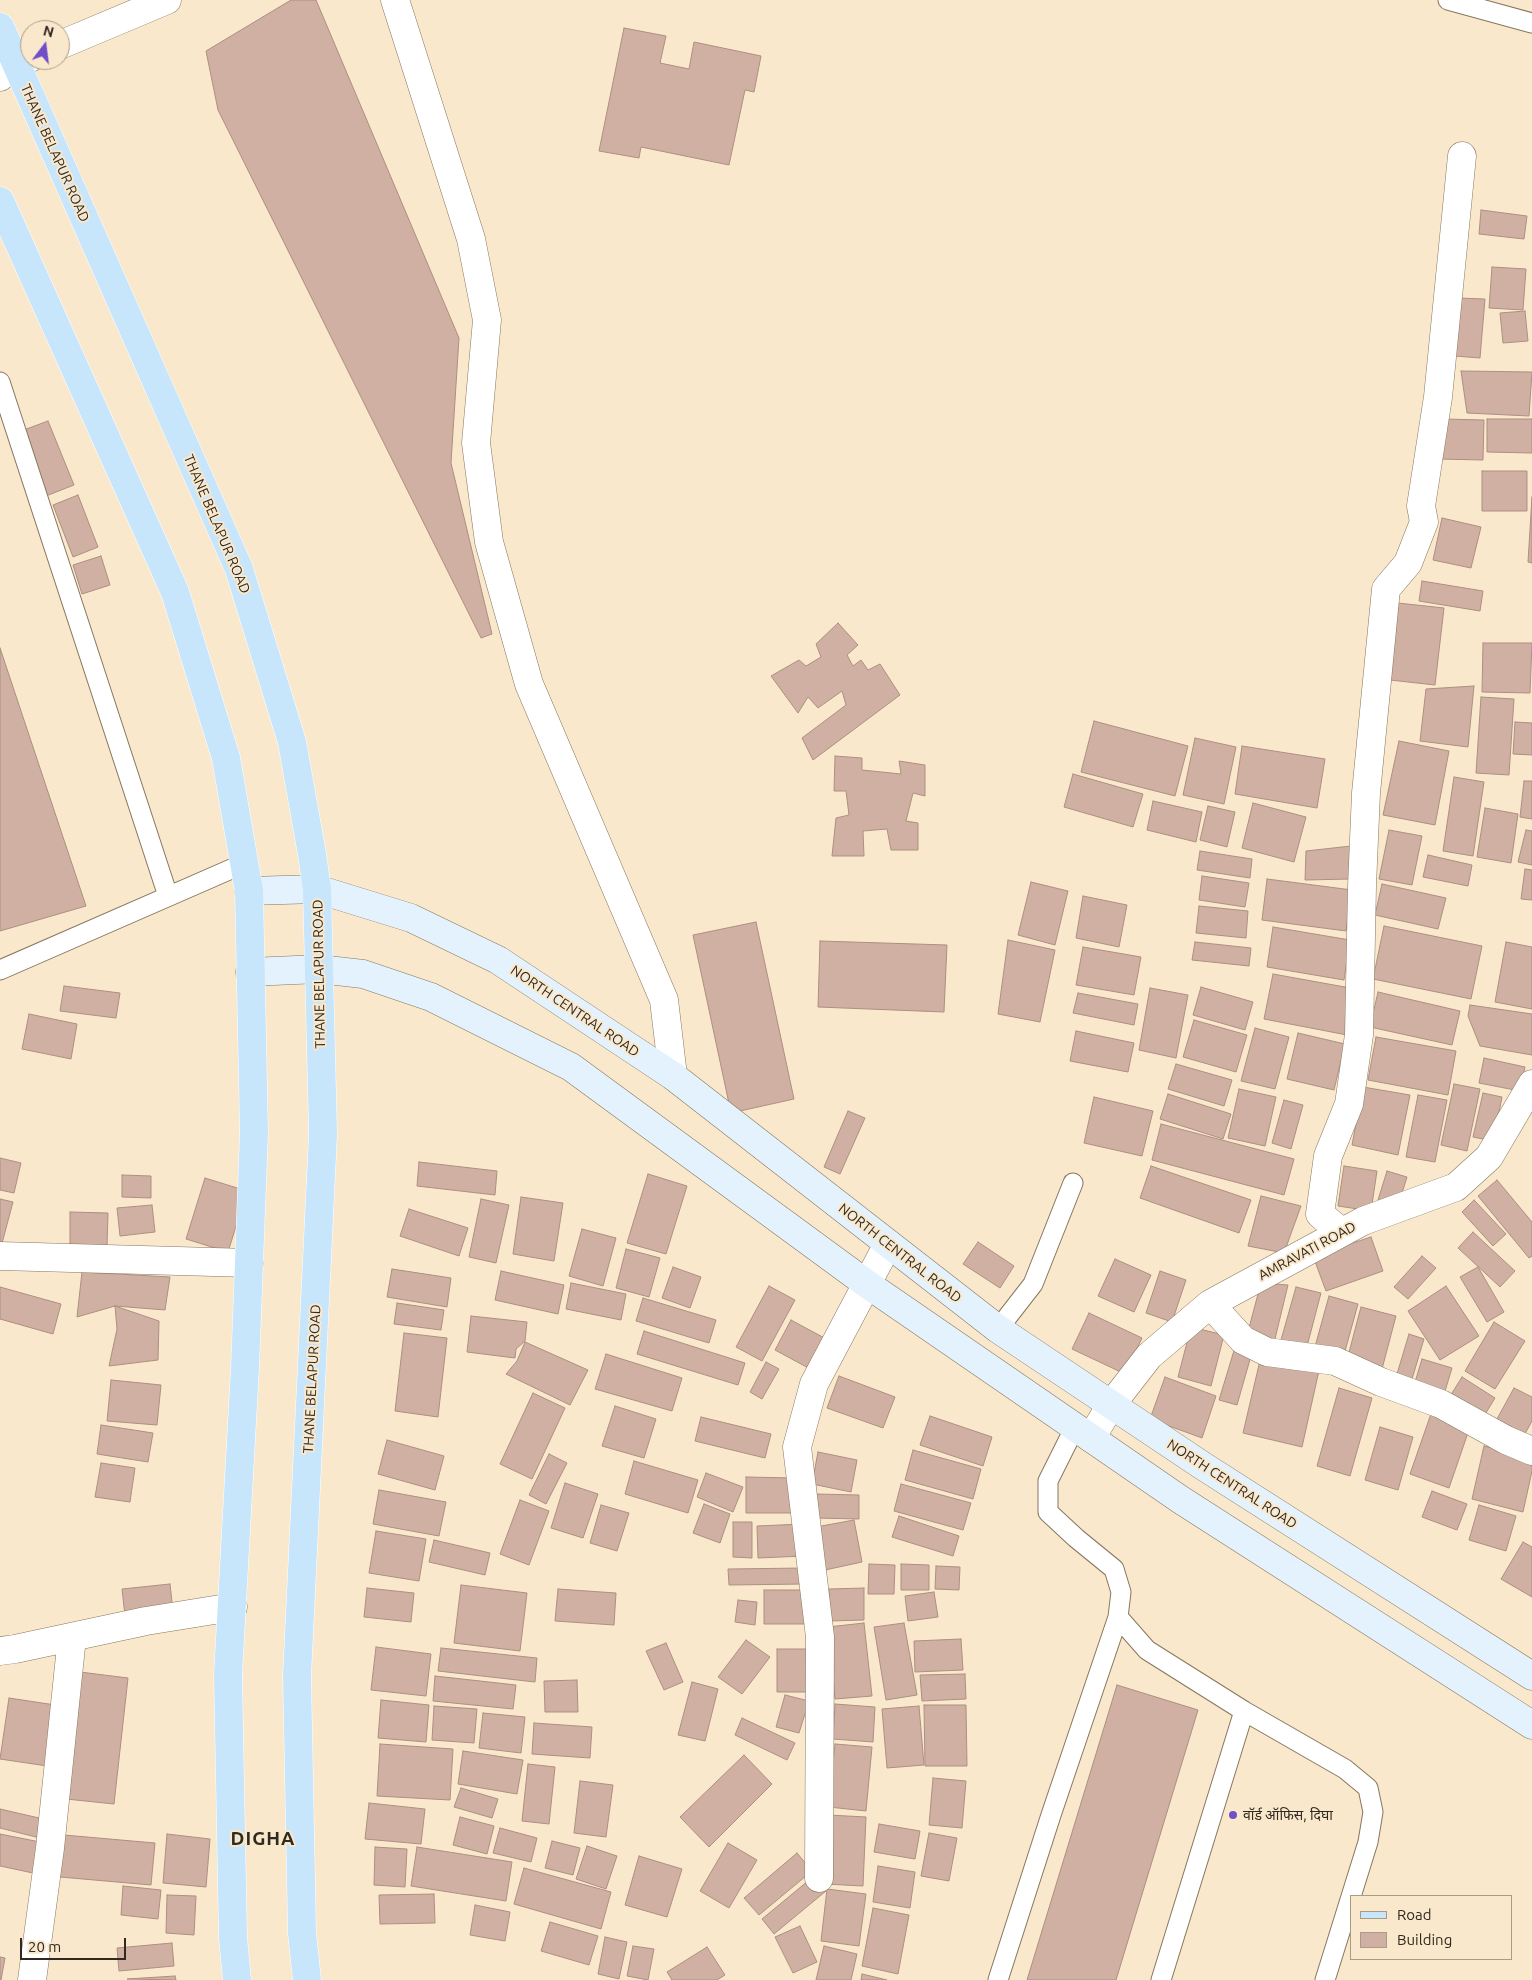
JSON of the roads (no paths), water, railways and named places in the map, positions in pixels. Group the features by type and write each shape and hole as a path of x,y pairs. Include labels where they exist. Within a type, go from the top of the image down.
{"main road":[{"name":"THANE BELAPUR ROAD","path":"0,27 15,66 239,569 292,742 312,854 317,889 323,1134 297,1676 302,1934 307,1980"},
{"path":"0,201 175,592 226,758 245,863 248,891 254,1133 233,1607 228,1676 233,1938 237,1980"},
{"name":"NORTH CENTRAL ROAD","path":"248,891 317,889 411,918 498,960 673,1076 998,1329 1203,1466 1532,1676"},
{"path":"250,972 318,969 363,974 431,997 571,1067 867,1284 1190,1506 1532,1725"}],"street":[{"path":"70,41 167,0"},
{"path":"395,0 471,239 487,320 476,443 490,542 529,684 664,1000 673,1076"},
{"path":"1341,1232 1320,1214 1328,1156 1348,1104 1359,1035 1366,793 1386,589 1408,564 1424,522 1421,506 1438,397 1462,156"},
{"name":"AMRAVATI ROAD","path":"1083,1432 1111,1405 1148,1356 1210,1304 1363,1221 1456,1187 1488,1157 1532,1084"},
{"path":"819,1878 820,1637 797,1447 814,1384 888,1244"},
{"path":"0,1256 249,1263"},
{"path":"1210,1304 1243,1340 1267,1352 1335,1361 1381,1382 1441,1404 1506,1440 1532,1451"},
{"path":"0,1651 146,1621 233,1607"},
{"path":"32,1980 50,1848 72,1637"}],"lane":[{"path":"1448,0 1532,23"},
{"path":"0,382 168,896"},
{"path":"0,970 245,863"},
{"path":"998,1329 1033,1284 1073,1183"},
{"path":"998,1980 1118,1616 1121,1592 1114,1569 1048,1512 1048,1481 1083,1432"},
{"path":"1118,1616 1147,1650 1244,1712 1345,1769 1368,1788 1373,1812 1368,1842 1351,1895"},
{"path":"1161,1980 1244,1712"},
{"path":"1325,1980 1350,1900"}],"place":[{"name":"वॉर्ड ऑफिस, दिघा","path":"1233,1815"}],"district":[{"name":"DIGHA","path":"263,1839"}]}
